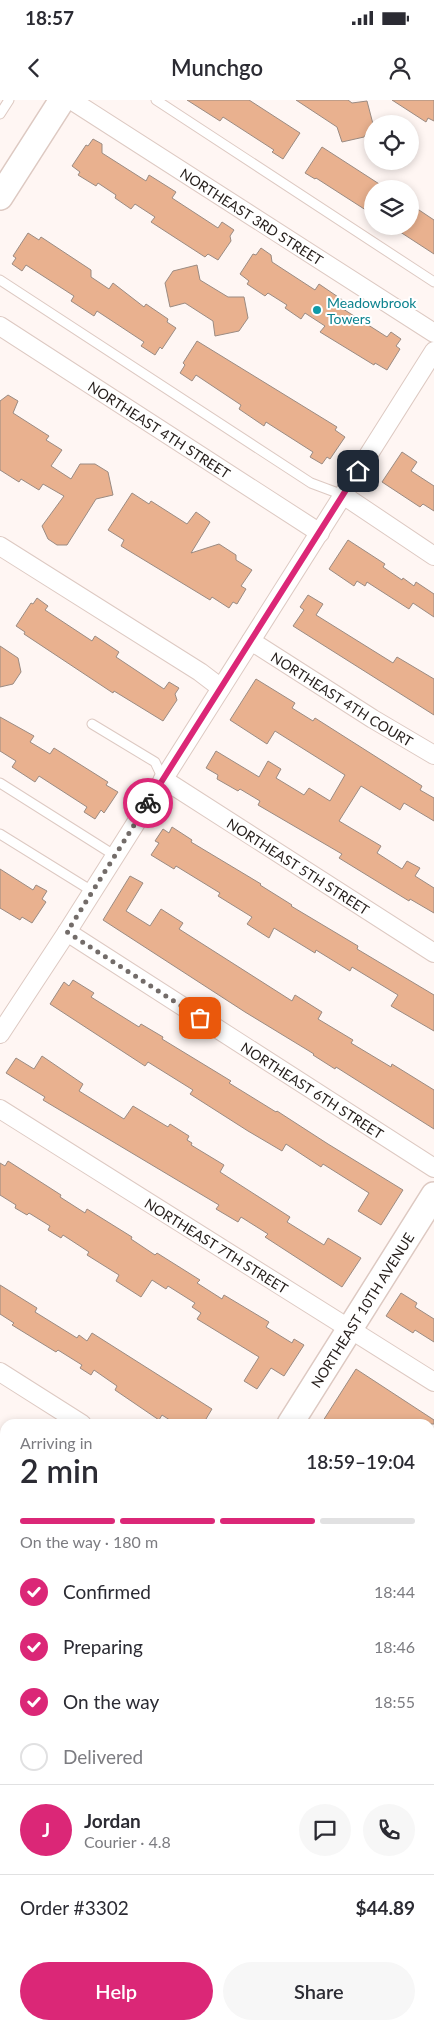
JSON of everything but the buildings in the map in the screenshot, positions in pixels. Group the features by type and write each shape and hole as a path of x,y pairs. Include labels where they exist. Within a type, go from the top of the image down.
{"street":[{"path":"3,186 62,100"},
{"name":"NORTHEAST 3RD STREET","path":"71,100 434,333"},
{"name":"NORTHEAST 4TH STREET","path":"0,326 320,533"},
{"path":"0,1034 67,932 434,352"},
{"path":"343,495 434,556"},
{"path":"0,546 200,672 221,688"},
{"name":"NORTHEAST 4TH COURT","path":"251,641 373,719 434,755"},
{"name":"NORTHEAST 5TH STREET","path":"164,779 434,953"},
{"name":"NORTHEAST 6TH STREET","path":"67,932 434,1168"},
{"name":"NORTHEAST 7TH STREET","path":"0,1109 434,1382"},
{"name":"NORTHEAST 10TH AVENUE","path":"298,1419 349,1329 434,1195"},
{"path":"0,1372 74,1419"}],"lane":[{"path":"0,114 9,100"},
{"path":"156,100 434,282"},
{"path":"0,280 311,482 343,495"},
{"path":"92,724 155,762 164,779"},
{"path":"0,783 114,855"},
{"path":"0,834 92,891"}],"way so far":[{"path":"148,803 67,932 200,1018"}],"place":[{"name":"Meadowbrook Towers","path":"317,310"}],"route":[{"path":"148,803 358,471"}]}
